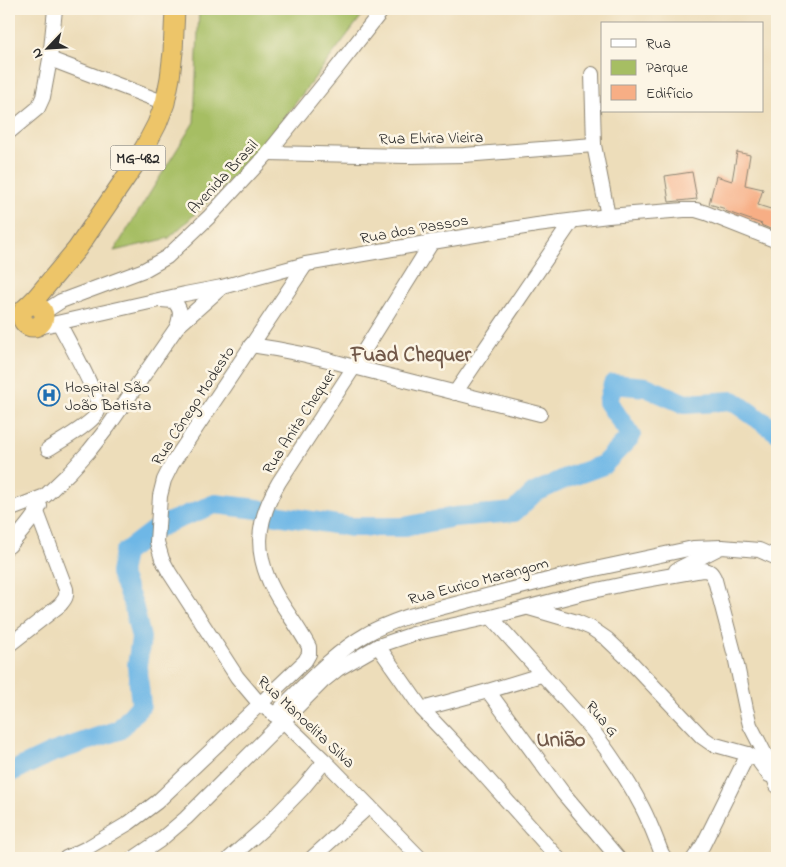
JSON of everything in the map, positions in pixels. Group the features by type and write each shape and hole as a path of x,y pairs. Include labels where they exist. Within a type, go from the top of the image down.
{"highway":[{"name":"MG-482","path":"41,317 47,285 77,250 133,167 153,132 165,103 173,52 175,9"},
{"path":"9,323 41,317"},
{"path":"9,332 41,317"}],"street":[{"path":"9,132 38,108 43,97 50,59 55,9"},
{"name":"Avenida Brasil","path":"41,317 61,301 144,270 167,257 210,216 268,153 383,9"},
{"path":"50,59 165,103"},
{"path":"592,74 594,145 608,216"},
{"name":"Rua Elvira Vieira","path":"268,153 406,156 594,145"},
{"name":"Rua dos Passos","path":"41,317 160,300 222,287 306,264 432,242 608,216 696,210 777,241"},
{"path":"455,392 572,221"},
{"name":"Rua Anita Chequer","path":"259,703 305,661 310,647 277,596 264,567 260,550 260,530 270,497 432,242"},
{"name":"Rua Cônego Modesto","path":"169,572 162,559 157,542 158,512 164,480 172,464 306,264"},
{"path":"9,546 37,512 45,496 89,451 108,427 177,327 222,287"},
{"path":"160,300 173,301 179,307 183,312 186,313 194,311 197,306 196,297 191,294 185,294 178,301 179,307 180,314 177,327"},
{"path":"41,317 86,376 98,402 99,410 95,417 86,424 48,449"},
{"path":"251,344 332,360 540,414"},
{"path":"9,510 45,496"},
{"path":"9,645 60,605 67,595 37,512"},
{"path":"664,576 722,547"},
{"name":"Rua Eurico Marangom","path":"278,718 325,666 348,647 366,634 386,624 409,616 567,575 693,548 722,547 759,550 777,558"},
{"path":"134,858 186,818 278,718 338,669 378,646 412,634 491,617 579,594 702,570 708,570 715,580 736,656 750,725 766,756 777,786"},
{"name":"Rua Manoelita Silva","path":"169,572 237,677 259,703 325,761 420,858"},
{"path":"528,608 577,622 591,628 607,639 702,737 712,744 748,754 758,760 777,786"},
{"name":"Rua G","path":"491,617 593,731 622,771 642,806 662,854 666,858"},
{"path":"378,646 422,709 558,858"},
{"path":"422,709 542,675"},
{"path":"488,691 563,793 618,858"},
{"path":"66,858 88,848 128,824 157,802 259,703"},
{"path":"694,858 705,852 748,754"},
{"path":"230,858 264,828 302,789 325,761"},
{"path":"312,858 369,806"}],"green space":[{"path":"199,9 367,9 275,130 220,191 169,238 114,251 194,122"}],"building":[{"path":"737,152 750,155 745,185 763,189 758,205 777,211 775,231 762,224 725,211 726,209 709,204 716,176 732,181"},
{"path":"692,172 697,199 669,202 665,176"}],"waterway":[{"path":"9,773 51,753 119,730 141,705 137,666 141,638 133,604 120,573 124,553 153,531 170,522 215,504 258,509 276,515 351,527 404,527 454,517 514,512 534,493 564,479 603,465 631,436 608,402 613,384 646,387 685,404 733,401 777,432"}],"place":[{"name":"Hospital São João Batista","path":"49,395"}],"district":[{"name":"Fuad Chequer","path":"411,354"},
{"name":"União","path":"561,739"}]}
